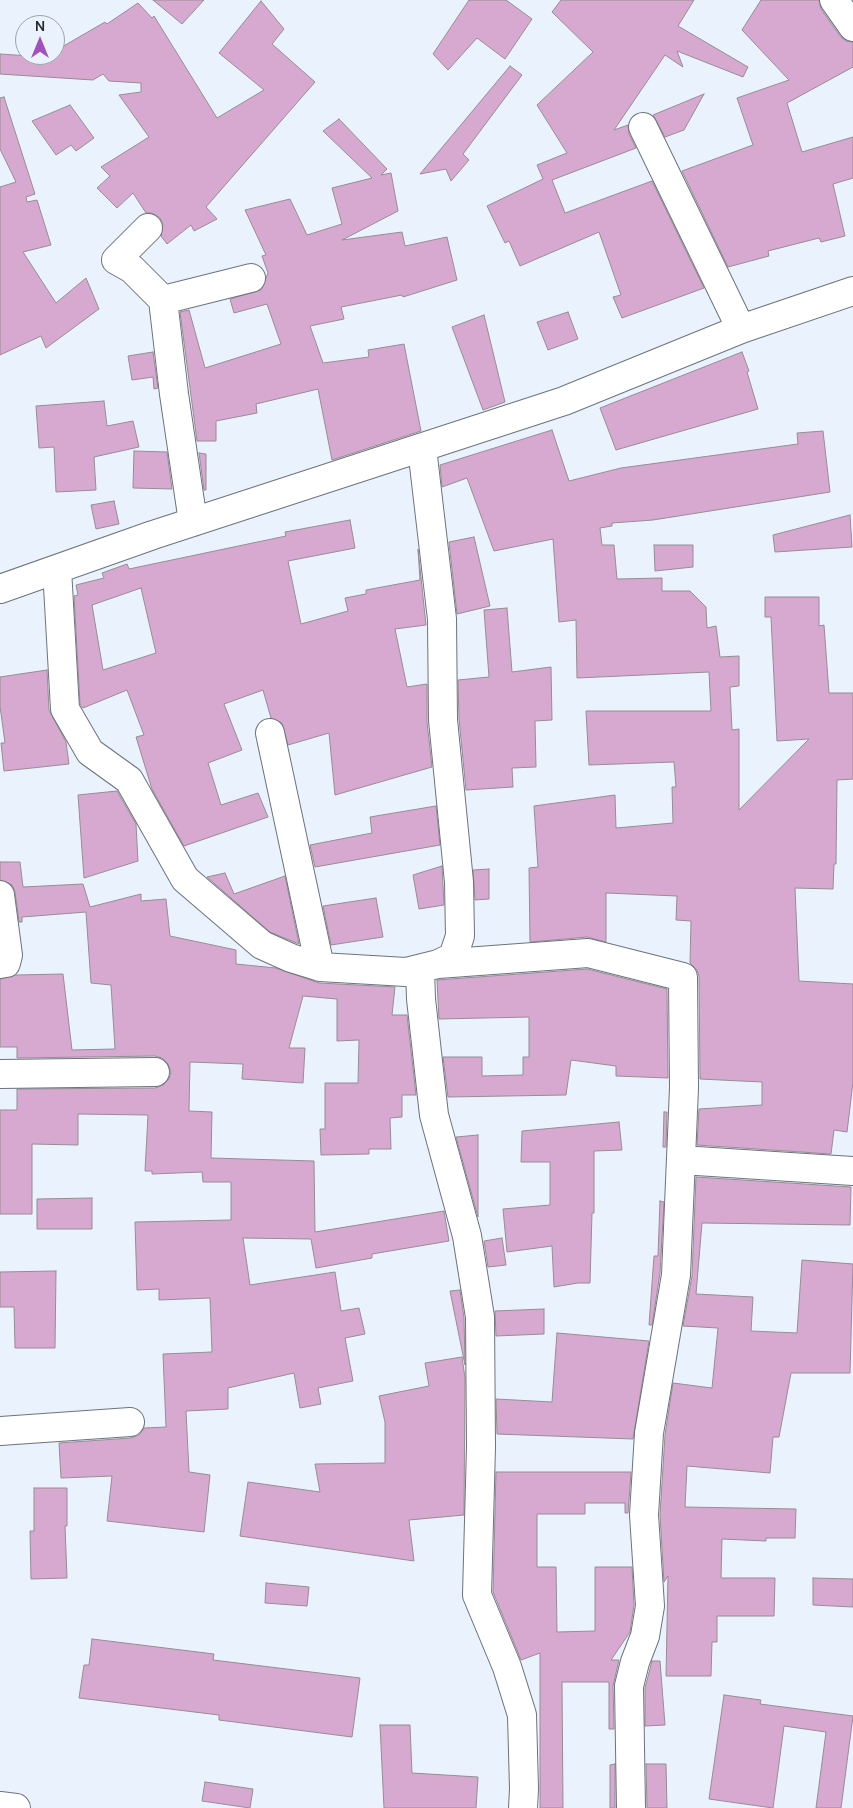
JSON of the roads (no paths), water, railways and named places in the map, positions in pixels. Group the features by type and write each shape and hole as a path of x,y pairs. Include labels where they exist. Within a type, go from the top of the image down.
{"street":[{"path":"834,0 853,27"},
{"path":"643,127 742,329"},
{"path":"148,228 116,260 132,269 163,300 174,394 193,522"},
{"path":"163,300 251,278"},
{"path":"0,589 193,522 564,402 742,329 853,291"},
{"path":"422,448 442,619 443,720 460,882 460,936 453,957 429,967"},
{"path":"57,569 65,709 90,752 129,780 185,878 262,945 291,958 320,967 406,972 429,967 588,953 683,977 684,1088 676,1275 649,1433 644,1515 650,1606 645,1636 634,1662 629,1686 631,1808"},
{"path":"270,733 320,967"},
{"path":"0,895 8,955 6,963 0,964"},
{"path":"429,967 421,999 434,1115 467,1236 480,1316 481,1447 477,1595 507,1667 522,1715 523,1808"},
{"path":"0,1074 155,1072"},
{"path":"681,1160 853,1171"},
{"path":"0,1431 130,1422"},
{"path":"0,1806 16,1808"}]}
